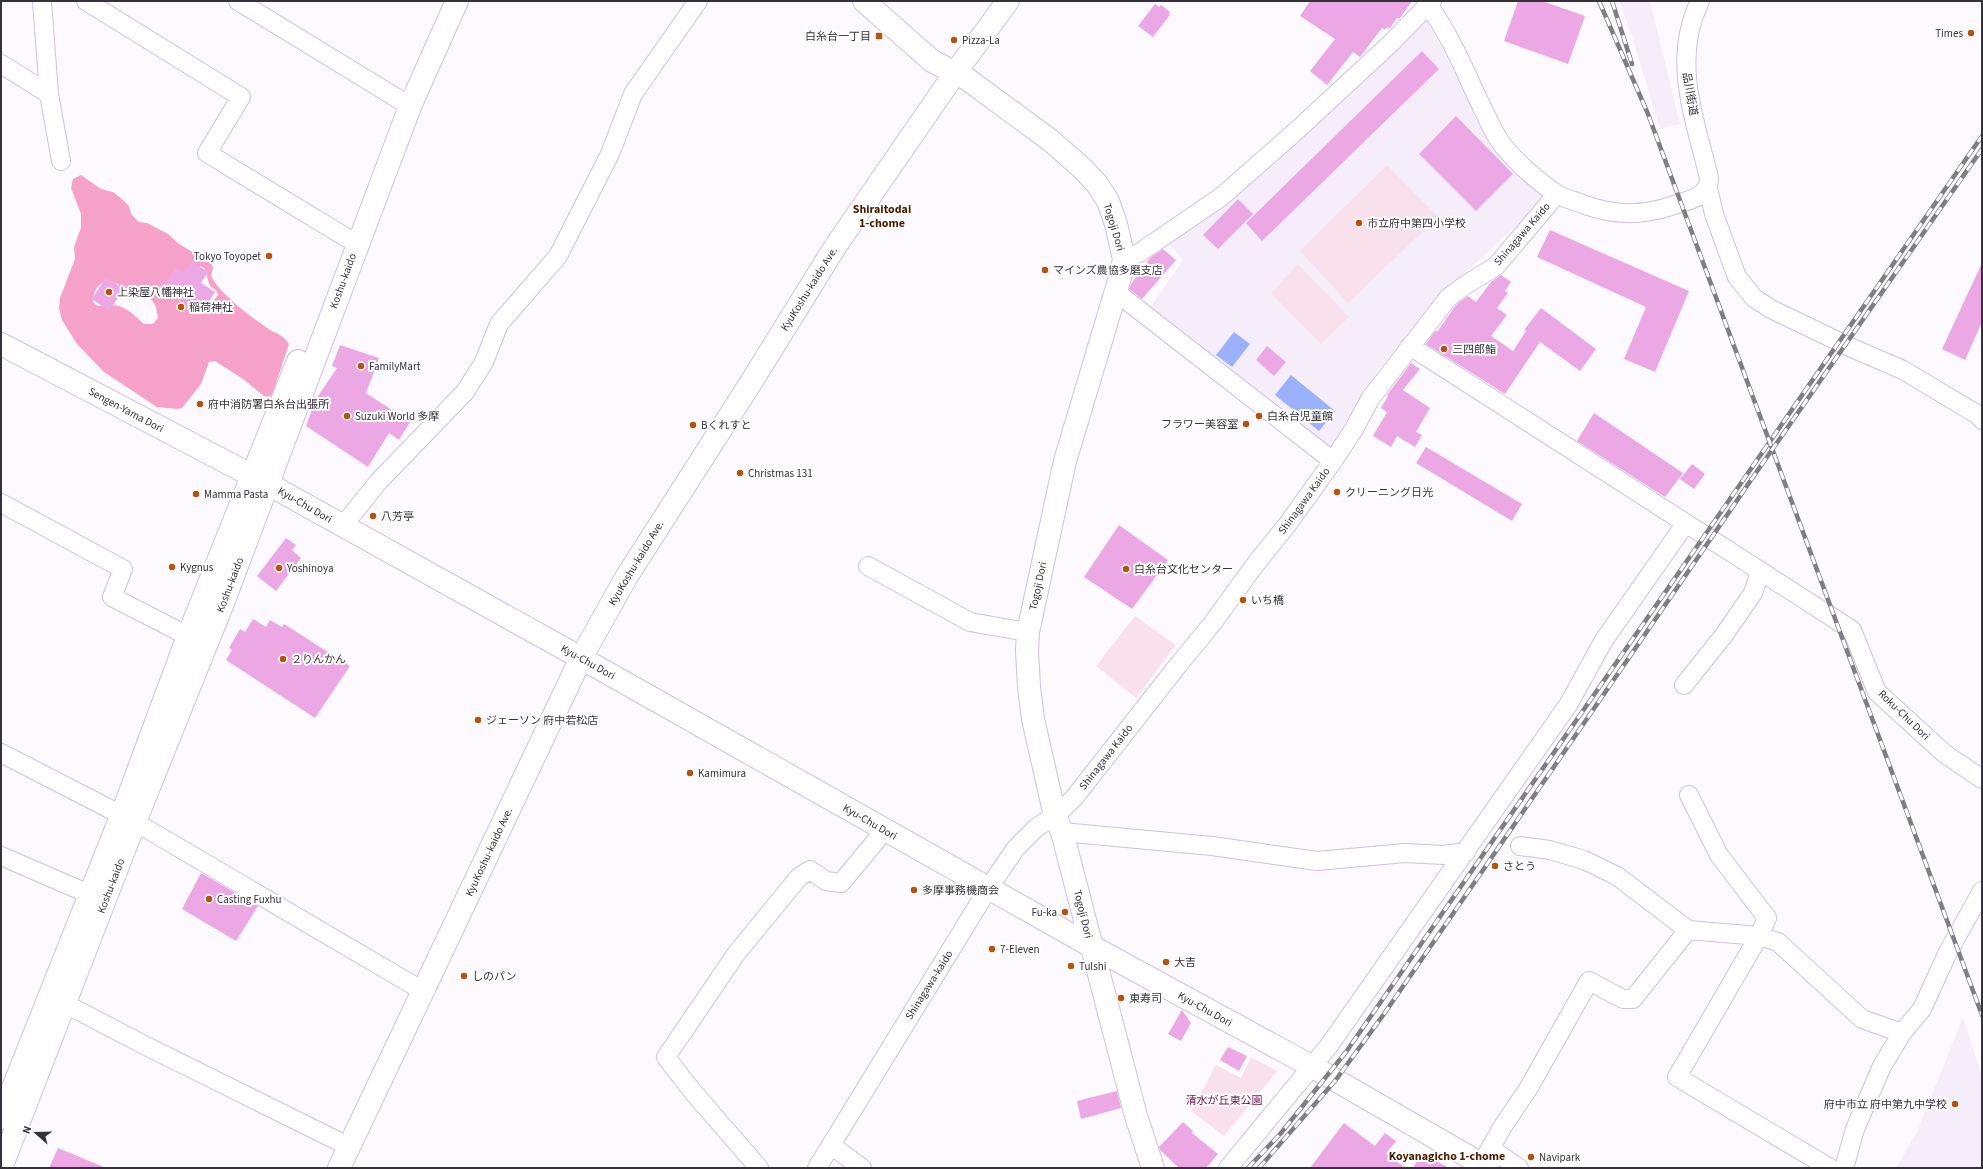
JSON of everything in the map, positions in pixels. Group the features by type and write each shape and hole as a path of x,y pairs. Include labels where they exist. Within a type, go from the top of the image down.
{"main road":[{"name":"Koshu-kaido","path":"2,1110 58,1000 89,894 128,818 223,603 260,480 346,238 400,100 441,1"},
{"name":"Koshu-kaido","path":"1,1168 58,1000 128,818 188,636 260,480 411,104 457,1"},
{"name":"Togoji Dori","path":"864,1 932,61 967,79 1043,135 1082,168 1097,184 1108,202 1116,224 1124,259 1116,293 1065,461 1028,632 1028,680 1033,719 1059,824 1136,1116 1153,1168"},
{"name":"KyuKoshu-kaido Ave.","path":"339,1168 581,658 627,576 750,384 835,247 955,73 1008,1"},
{"name":"Sengen-Yama Dori","path":"1,344 260,480"},
{"name":"Kyu-Chu Dori","path":"260,480 581,658 1091,946 1311,1066 1483,1166"}],"street":[{"path":"42,1 49,94 61,161"},
{"path":"86,1 241,97 207,153 346,238"},
{"path":"238,1 400,100"},
{"path":"342,526 378,481 465,392 484,362 499,324 558,256 610,154 634,94 698,1"},
{"name":"品川街道","path":"1700,1 1688,34 1685,69 1690,99 1709,178 1708,188 1714,214 1737,277 1754,298 1771,309 1852,348 1903,370 1978,415 1982,420"},
{"path":"1124,259 1139,253 1221,197 1295,132 1431,4 1458,55 1492,128 1501,143 1514,158 1557,194 1598,209 1614,213 1634,214 1658,210 1690,200 1703,194 1708,188"},
{"path":"1,64 49,94"},
{"name":"Shinagawa Kaido","path":"1059,824 1074,798 1212,624 1333,461 1354,429 1370,399 1410,346 1448,298 1496,266 1557,194"},
{"path":"1116,293 1333,461"},
{"path":"1410,346 1760,572 1753,593 1724,635 1684,685"},
{"path":"1,503 123,569 112,597 188,636"},
{"path":"1228,1168 1328,1047 1568,705 1604,640 1686,523"},
{"path":"868,566 970,622 1028,632"},
{"name":"Roku-Chu Dori","path":"1760,572 1852,630 1877,692 1945,754 1982,779"},
{"path":"3,751 128,818 423,991"},
{"path":"1689,795 1718,855 1767,918 1759,936 1678,1077 1830,1168"},
{"path":"1059,824 1317,861 1405,853 1444,855 1466,852"},
{"name":"Shinagawa-kaido","path":"817,1168 988,888 1016,848 1038,827 1059,824"},
{"path":"759,1168 693,1092 666,1057 736,954 800,876 810,870 826,881 841,883 885,830"},
{"path":"1520,846 1550,850 1584,860 1617,876 1688,930 1759,936 1778,942 1862,1019 1902,1033"},
{"path":"1,856 89,894"},
{"path":"1844,1168 1855,1129 1882,1066 1902,1033 1922,1009 1948,952 1982,891"},
{"path":"1483,1166 1528,1090 1589,981 1623,999 1634,998 1688,930"},
{"path":"58,1000 146,1046 350,1146"},
{"path":"831,1145 862,1168"},
{"path":"1483,1166 1497,1154 1519,1168"}],"shaded area":[{"path":"1619,1 1650,1 1680,124 1660,129 1632,36"},
{"name":"市立府中第四小学校","path":"1427,21 1495,148 1545,199 1433,303 1375,374 1330,448 1150,308 1183,260 1169,244 1228,202 1328,113"},
{"path":"81,175 101,189 113,192 129,206 131,214 139,222 147,223 168,234 179,244 211,263 213,268 211,276 221,290 252,317 286,340 289,344 272,395 269,397 264,396 243,379 215,361 209,362 201,384 182,408 157,407 104,372 77,344 62,320 59,308 60,298 75,259 74,247 81,228 81,214 71,188 73,179","holes":["200,266 206,271 209,283 216,290 218,295 214,300 202,305 196,268","108,280 118,284 126,296 133,298 148,298 151,300 154,303 158,318 153,324 144,324 130,312 117,305 101,306 94,304 93,300 96,289 104,281"]},
{"name":"府中市立 府中第九中学校","path":"1963,1017 1982,1076 1982,1168 1896,1168 1917,1132"}],"green space":[{"path":"1387,165 1438,217 1348,303 1300,251"},
{"path":"1298,264 1349,317 1321,344 1271,293"},
{"path":"1135,616 1176,645 1136,698 1096,666"},
{"name":"清水が丘東公園","path":"1251,1057 1277,1071 1224,1136 1191,1111 1216,1065 1241,1078"}],"water":[{"path":"1234,332 1250,344 1232,367 1216,355"},
{"path":"1291,375 1335,411 1319,431 1275,395"}],"building":[{"path":"1310,1 1412,1 1400,18 1397,18 1389,29 1387,27 1385,30 1382,28 1360,57 1353,52 1327,85 1310,71 1335,39 1300,16"},
{"path":"1518,1 1542,1 1585,16 1568,64 1504,41"},
{"path":"1155,4 1159,7 1161,5 1170,12 1170,15 1153,37 1138,26"},
{"path":"1422,51 1439,69 1262,241 1246,223"},
{"path":"1456,116 1513,174 1476,211 1419,154"},
{"path":"1238,199 1253,214 1218,249 1203,235"},
{"path":"1550,230 1689,291 1655,372 1624,359 1646,307 1537,257"},
{"path":"1163,249 1176,260 1142,299 1129,289 1131,284 1150,258"},
{"path":"192,261 208,272 201,283 215,292 201,314 162,288 176,267 184,272"},
{"path":"1982,263 1982,322 1965,360 1942,349"},
{"path":"1501,275 1511,282 1505,291 1508,293 1497,308 1507,315 1491,336 1513,351 1526,331 1524,330 1541,308 1596,349 1580,371 1540,342 1505,394 1426,344 1435,331 1437,332 1456,305 1468,296 1476,302 1491,282"},
{"name":"上染屋八幡神社","path":"106,277 124,289 109,311 92,299"},
{"path":"340,345 379,358 366,393 410,422 399,440 389,433 368,467 306,426 316,399 337,368 332,366"},
{"path":"1267,346 1286,362 1274,376 1256,360"},
{"path":"1411,363 1420,369 1403,390 1430,408 1416,432 1422,435 1415,447 1397,436 1391,447 1373,436 1387,412 1381,408 1388,396 1387,395"},
{"path":"1594,413 1683,473 1665,497 1577,441"},
{"path":"1426,447 1522,504 1512,521 1416,463"},
{"path":"1692,464 1705,474 1694,489 1680,479"},
{"name":"白糸台文化センター","path":"1119,525 1168,560 1132,609 1084,577"},
{"path":"286,538 296,545 292,550 301,558 276,591 257,576"},
{"path":"253,619 266,627 270,620 282,627 284,624 350,666 315,718 226,660 232,650 229,648 240,629 245,632"},
{"path":"201,873 258,906 236,941 182,909"},
{"path":"1182,1010 1191,1023 1181,1041 1168,1034"},
{"path":"1228,1047 1247,1056 1239,1071 1220,1060"},
{"path":"1117,1091 1121,1108 1081,1119 1077,1101"},
{"path":"1183,1122 1193,1131 1192,1133 1218,1154 1206,1168 1179,1168 1160,1150 1159,1147"},
{"path":"1344,1123 1375,1146 1385,1133 1396,1141 1386,1154 1406,1168 1310,1168"},
{"path":"58,1148 106,1168 49,1168"},
{"path":"1422,1153 1449,1168 1413,1168"}],"railway":[{"path":"1599,1 1648,114 1982,1015"},
{"path":"1612,1 1632,64"},
{"path":"1248,1168 1281,1133 1346,1052 1982,136"},
{"path":"1259,1168 1335,1081 1384,1014 1760,467 1982,149"}],"place":[{"name":"Times","path":"1971,33"},
{"name":"白糸台一丁目","path":"879,36"},
{"name":"Pizza-La","path":"954,40"},
{"name":"市立府中第四小学校","path":"1359,223"},
{"name":"Tokyo Toyopet","path":"269,256"},
{"name":"マインズ農協多磨支店","path":"1045,270"},
{"name":"上染屋八幡神社","path":"109,292"},
{"name":"稲荷神社","path":"181,307"},
{"name":"三四郎鮨","path":"1444,349"},
{"name":"FamilyMart","path":"361,366"},
{"name":"府中消防署白糸台出張所","path":"200,404"},
{"name":"Suzuki World 多摩","path":"347,416"},
{"name":"白糸台児童館","path":"1259,416"},
{"name":"フラワー美容室","path":"1246,424"},
{"name":"Bくれすと","path":"693,425"},
{"name":"Christmas 131","path":"740,473"},
{"name":"クリーニング日光","path":"1337,492"},
{"name":"Mamma Pasta","path":"196,494"},
{"name":"八芳亭","path":"373,516"},
{"name":"Kygnus","path":"172,567"},
{"name":"Yoshinoya","path":"279,568"},
{"name":"白糸台文化センター","path":"1126,569"},
{"name":"いち橋","path":"1243,600"},
{"name":"２りんかん","path":"283,659"},
{"name":"ジェーソン 府中若松店","path":"478,720"},
{"name":"Kamimura","path":"690,773"},
{"name":"さとう","path":"1495,866"},
{"name":"多摩事務機商会","path":"914,890"},
{"name":"Casting Fuxhu","path":"209,899"},
{"name":"Fu-ka","path":"1065,912"},
{"name":"7-Eleven","path":"992,949"},
{"name":"大吉","path":"1166,962"},
{"name":"Tulshi","path":"1071,966"},
{"name":"しのパン","path":"464,976"},
{"name":"東寿司","path":"1121,998"},
{"name":"府中市立 府中第九中学校","path":"1955,1104"},
{"name":"Navipark","path":"1531,1157"}],"district":[{"name":"Shiraitodai 1-chome","path":"882,216"},
{"name":"Koyanagicho 1-chome","path":"1447,1156"}]}
